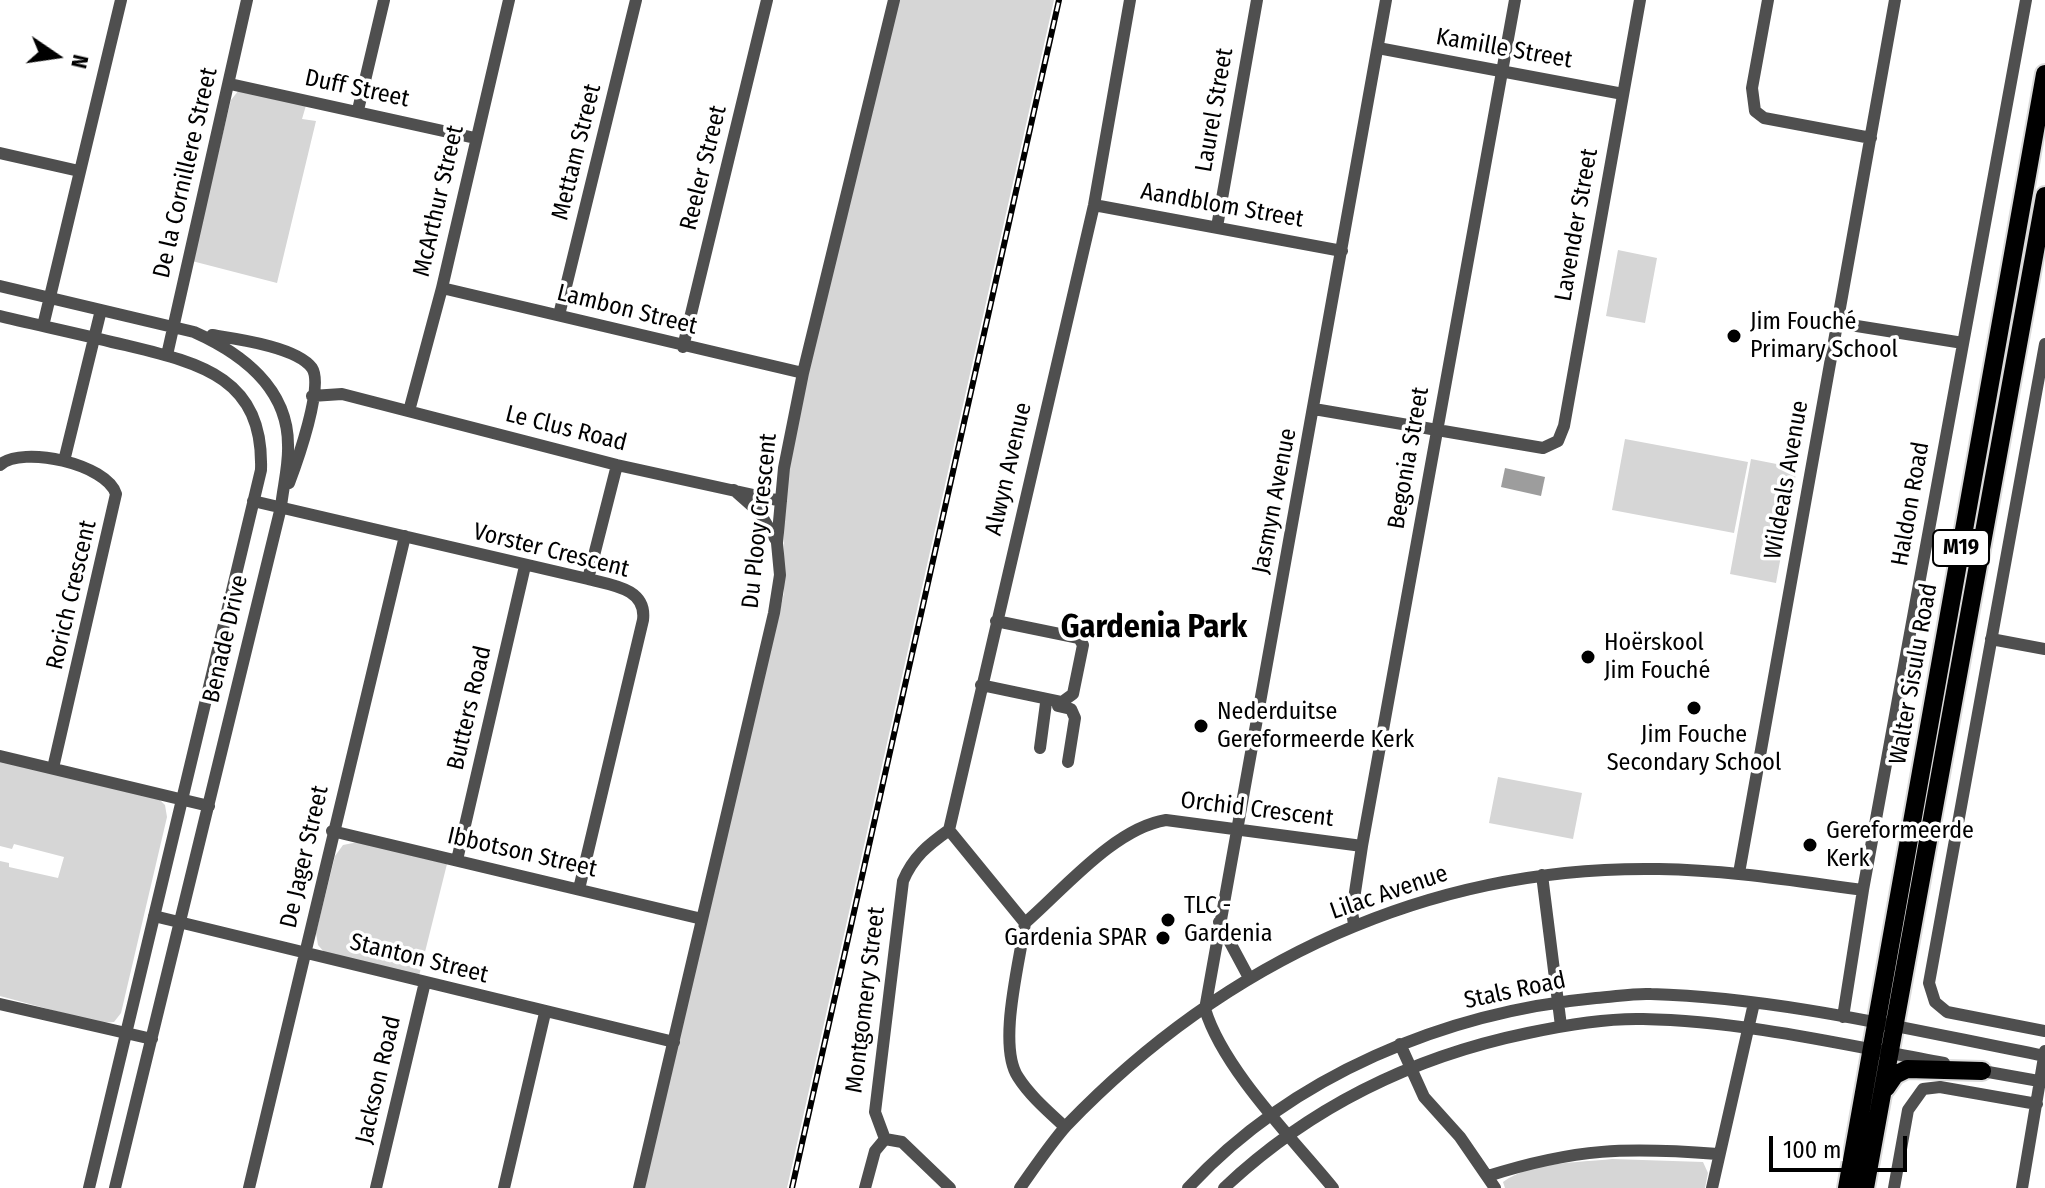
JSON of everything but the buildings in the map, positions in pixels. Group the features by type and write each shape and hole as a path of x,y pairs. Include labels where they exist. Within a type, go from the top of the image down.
{"highway":[{"name":"Walter Sisulu Road","path":"1847,1188 2045,74"},
{"name":"Walter Sisulu Road","path":"1865,1188 2045,196"},
{"path":"1884,1092 1895,1075 1907,1069 1982,1071"}],"street":[{"path":"43,326 121,0"},
{"name":"De la Cornillere Street","path":"167,355 247,0"},
{"path":"358,110 384,0"},
{"name":"McArthur Street","path":"409,411 442,288 509,0"},
{"name":"Mettam Street","path":"559,315 636,0"},
{"name":"Reeler Street","path":"683,347 767,0"},
{"name":"Du Plooy Crescent","path":"639,1188 778,594 777,543 784,468 803,373 894,0"},
{"name":"Alwyn Avenue","path":"949,830 1094,205 1130,0"},
{"name":"Laurel Street","path":"1217,227 1257,0"},
{"name":"Jasmyn Avenue","path":"1205,1009 1386,0"},
{"name":"Begonia Street","path":"1354,924 1352,912 1362,846 1515,0"},
{"name":"Lavender Street","path":"1435,430 1543,448 1558,441 1564,426 1640,0"},
{"path":"1768,0 1752,88 1755,111 1764,118 1871,138"},
{"name":"Wildeals Avenue","path":"1739,873 1895,0"},
{"name":"Haldon Road","path":"1843,1017 1863,890 2026,0"},
{"name":"Kamille Street","path":"1378,48 1623,94"},
{"name":"Duff Street","path":"230,84 475,138"},
{"path":"0,153 79,171"},
{"name":"Aandblom Street","path":"1094,205 1342,251"},
{"name":"Benade Drive","path":"0,286 194,332 223,345 263,379 276,400 288,444 281,507 115,1188"},
{"name":"Lambon Street","path":"442,288 803,373"},
{"path":"64,461 101,310"},
{"name":"Benade Drive","path":"0,316 202,365 219,375 245,401 254,418 262,451 253,501 89,1188"},
{"path":"1838,323 1963,343"},
{"name":"Le Clus Road","path":"194,332 293,354 307,363 316,378 342,394 617,465 781,501"},
{"path":"2045,344 1929,983 1935,1002 1947,1012 2045,1031"},
{"path":"281,507 301,451 316,378"},
{"name":"Le Clus Road","path":"312,396 342,394"},
{"path":"1314,409 1435,430"},
{"name":"Rorich Crescent","path":"0,465 17,456 64,461 106,477 114,488 116,503 53,768"},
{"path":"588,579 617,465"},
{"path":"733,489 760,513 777,543"},
{"name":"Vorster Crescent","path":"253,501 588,579 637,596 644,612 579,889"},
{"name":"De Jager Street","path":"249,1188 405,536"},
{"name":"Butters Road","path":"457,860 525,566"},
{"path":"981,688 1062,702 1073,694 1083,645 1079,638 996,621"},
{"path":"1991,639 2045,649"},
{"path":"981,688 1074,712 1074,737 1068,762"},
{"path":"1040,748 1046,703"},
{"path":"0,756 209,806"},
{"name":"Orchid Crescent","path":"1025,923 1121,839 1141,826 1166,820 1362,846"},
{"path":"949,830 1025,923 1009,1034 1010,1055 1016,1074 1027,1089 1065,1127"},
{"name":"Montgomery Street","path":"885,1139 875,1112 903,881 911,863 949,830"},
{"name":"Ibbotson Street","path":"332,831 702,919"},
{"name":"Lilac Avenue","path":"1020,1188 1065,1127 1145,1051 1248,976 1354,924 1454,893 1542,875 1656,868 1739,873 1863,890"},
{"path":"1542,875 1561,1026"},
{"name":"Stanton Street","path":"154,916 674,1042"},
{"path":"1219,922 1248,976"},
{"name":"Jackson Road","path":"376,1188 425,982"},
{"name":"Stals Road","path":"1188,1188 1272,1116 1339,1075 1400,1044 1486,1015 1558,1002 1648,994 1754,1003 2045,1054"},
{"path":"1712,1188 1754,1003"},
{"path":"0,1004 152,1039"},
{"path":"1205,1009 1212,1031 1272,1116 1333,1188"},
{"path":"504,1188 545,1013"},
{"name":"Stals Road","path":"1224,1188 1287,1133 1377,1080 1454,1050 1561,1026 1639,1018 1749,1029 2042,1082"},
{"path":"1400,1044 1424,1097 1460,1137 1492,1182 1546,1158 1610,1148 1718,1154"},
{"path":"2022,1188 2045,1054"},
{"path":"1894,1188 1908,1110 1923,1089 1940,1087 2037,1104"},
{"path":"865,1188 875,1151 885,1139 902,1142 950,1188"}],"shaded area":[{"path":"896,0 1054,0 787,1188 642,1188 784,593 784,473"},
{"path":"239,90 307,102 302,119 316,121 277,283 192,261 231,100"},
{"path":"1618,250 1657,258 1645,323 1606,316"},
{"path":"1625,439 1748,462 1734,533 1612,510"},
{"path":"1751,459 1797,468 1776,583 1730,574"},
{"path":"1505,468 1545,477 1541,496 1501,487"},
{"path":"0,760 159,799 165,805 167,817 121,1013 114,1022 100,1023 0,996 0,861 9,863 9,867 58,878 64,857 14,844 12,849 0,846"},
{"path":"1498,777 1582,793 1573,839 1489,823"},
{"path":"358,842 447,864 419,976 325,953 318,945 316,933 335,856 343,845"},
{"path":"1612,1159 1703,1162 1708,1173 1705,1188 1505,1188 1503,1182 1541,1167"}],"railway":[{"path":"792,1188 1059,0"}],"place":[{"name":"Jim Fouché Primary School","path":"1734,336"},
{"name":"Hoërskool Jim Fouché","path":"1588,657"},
{"name":"Jim Fouche Secondary School","path":"1694,708"},
{"name":"Nederduitse Gereformeerde Kerk","path":"1201,726"},
{"name":"Gereformeerde Kerk","path":"1810,845"},
{"name":"TLC - Gardenia","path":"1168,920"},
{"name":"Gardenia SPAR","path":"1163,938"}],"district":[{"name":"Gardenia Park","path":"1154,628"}]}
